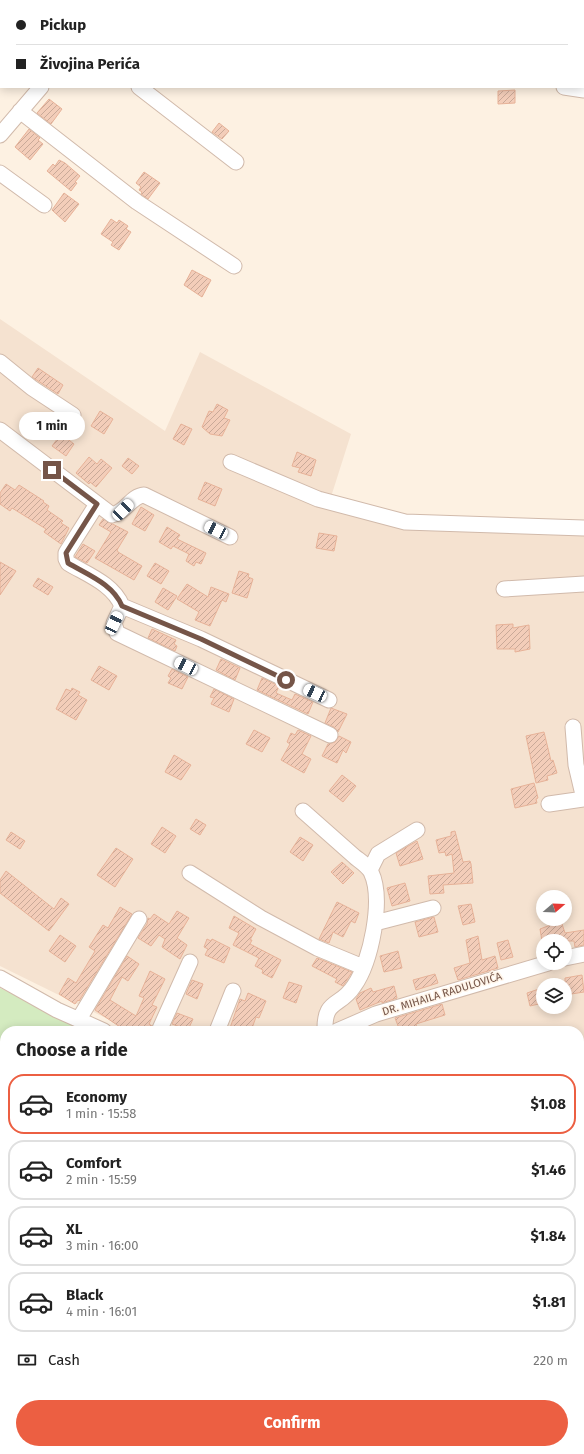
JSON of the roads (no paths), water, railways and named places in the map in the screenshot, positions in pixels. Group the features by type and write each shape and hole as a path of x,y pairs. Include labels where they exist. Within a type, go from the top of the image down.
{"street":[{"path":"0,135 40,88"},
{"path":"140,88 236,162"},
{"path":"571,88 584,90"},
{"path":"20,111 137,202 234,266"},
{"path":"0,173 44,205"},
{"path":"0,362 32,388 73,415"},
{"path":"0,430 112,515 118,514 135,498 144,495 230,536"},
{"path":"231,462 318,499 405,522 584,528"},
{"path":"101,507 66,553 66,558 68,563 110,588 119,597 122,606 114,623 117,633 330,735"},
{"path":"504,589 584,584"},
{"path":"122,606 201,639 329,700"},
{"path":"549,804 584,799 576,765 573,728"},
{"path":"303,811 370,870 376,897 375,923 362,967 354,987 328,1009 325,1018 325,1026"},
{"path":"370,870 378,854 417,830"},
{"path":"190,873 261,918 318,948 362,967"},
{"path":"375,923 433,908"},
{"path":"79,1019 139,919"},
{"path":"572,957 584,954"},
{"path":"161,1026 190,962"},
{"name":"DR. MIHAILA RADULOVIĆA","path":"348,1026 376,1014 536,967"},
{"path":"0,978 57,1010 94,1026"},
{"path":"220,1026 233,991"}]}
